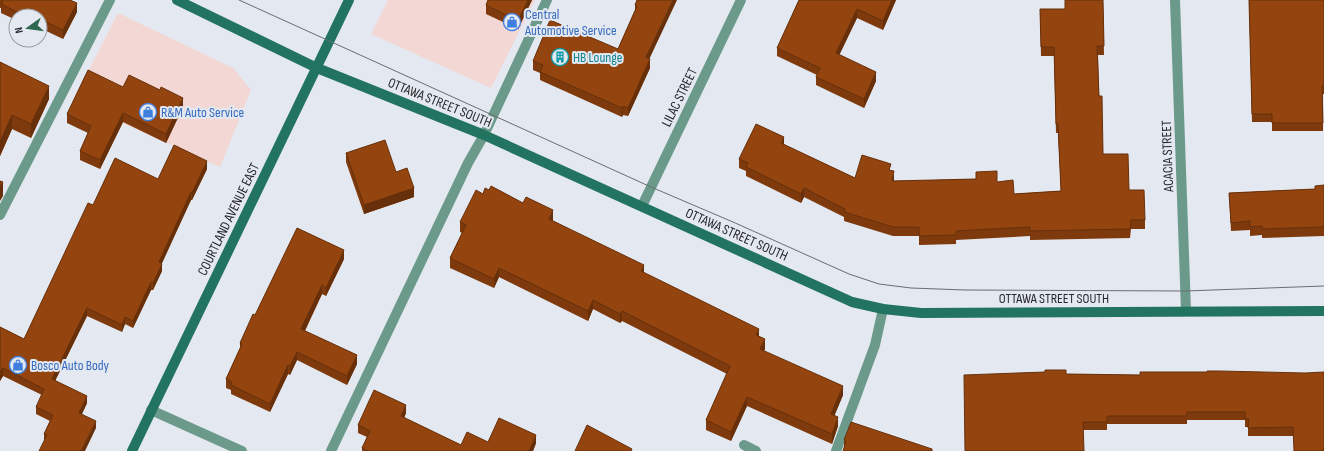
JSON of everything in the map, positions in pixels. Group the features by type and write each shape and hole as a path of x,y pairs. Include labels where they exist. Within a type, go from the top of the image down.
{"main road":[{"name":"OTTAWA STREET SOUTH","path":"177,0 317,68 484,134 852,302 883,309 921,312 1324,311"},
{"name":"COURTLAND AVENUE EAST","path":"132,451 349,0"}],"street":[{"path":"0,215 110,0"},
{"path":"331,451 547,0"},
{"name":"LILAC STREET","path":"642,206 741,0"},
{"name":"ACACIA STREET","path":"1175,0 1186,312"},
{"path":"836,451 875,345 883,309"},
{"path":"151,410 242,451"},
{"path":"744,445 756,451"}],"shaded area":[{"path":"388,0 535,0 491,88 371,34"},
{"path":"118,13 233,68 251,90 220,167 73,101"}],"building":[{"path":"2,0 70,0 77,3 63,30 48,23 48,8 9,8 1,4 3,1"},
{"path":"488,0 528,0 518,21 486,5"},
{"path":"637,0 673,0 646,57 650,59 628,108 623,106 622,108 540,72 543,65 533,61 550,20 618,49 637,6 635,5"},
{"path":"799,0 892,0 883,21 857,9 836,53 876,72 864,99 816,77 820,68 777,48"},
{"path":"1065,0 1103,0 1104,46 1097,46 1099,96 1102,96 1103,154 1128,154 1129,190 1144,190 1145,220 1131,220 1130,229 1030,231 1030,227 956,231 956,235 919,236 919,227 893,227 844,212 845,209 804,188 801,194 746,167 748,163 739,159 756,124 784,137 781,143 855,178 862,155 891,164 889,170 894,171 892,181 976,179 976,172 997,171 997,182 1013,180 1014,194 1061,191 1058,124 1056,124 1054,47 1041,47 1040,9 1065,9"},
{"path":"1249,0 1324,0 1324,86 1322,86 1323,123 1272,123 1272,114 1252,114"},
{"path":"0,62 49,86 31,124 12,115 0,142"},
{"path":"88,70 123,87 129,75 160,90 161,87 183,98 166,134 123,113 100,160 80,151 91,126 67,114"},
{"path":"385,140 396,172 407,168 414,188 364,205 346,153"},
{"path":"174,145 207,161 159,262 162,264 153,283 151,282 133,321 125,317 122,325 87,308 52,379 87,396 79,413 96,421 81,451 39,451 47,435 44,434 53,415 36,407 44,389 3,368 0,373 0,327 24,339 88,203 93,205 115,158 158,179"},
{"path":"1324,185 1324,227 1262,229 1262,226 1250,227 1250,221 1231,223 1229,193 1315,189 1315,186"},
{"path":"491,186 523,203 526,197 553,210 549,219 644,265 641,271 759,329 756,335 765,339 760,349 843,386 831,414 838,417 832,434 747,397 731,432 706,420 730,366 622,311 620,314 593,300 588,311 499,268 494,279 450,258 466,225 460,222 476,190 483,194 485,188 489,190"},
{"path":"297,228 344,250 326,288 322,285 301,329 357,355 347,376 297,352 290,366 288,365 270,404 231,385 232,382 226,379 242,344 240,343 253,314 255,315"},
{"path":"1045,370 1066,370 1066,374 1140,375 1140,372 1324,372 1324,451 1294,451 1293,427 1248,428 1249,419 1245,419 1245,412 1187,412 1187,416 1107,416 1107,422 1083,422 1084,451 965,451 964,375 1045,372"},
{"path":"374,390 406,405 401,416 461,445 467,432 488,442 499,418 536,435 529,451 368,451 362,448 370,431 358,425"},
{"path":"851,422 932,449 932,451 843,451 846,441 844,440"},
{"path":"587,425 632,449 631,451 575,451"}],"tram line":[{"path":"239,0 651,187 849,274 879,284 911,288 965,290 1185,291 1324,286"}],"place":[{"name":"Central Automotive Service","path":"512,22"},
{"name":"HB Lounge","path":"560,57"},
{"name":"R&M Auto Service","path":"148,112"},
{"name":"Bosco Auto Body","path":"18,365"}]}
